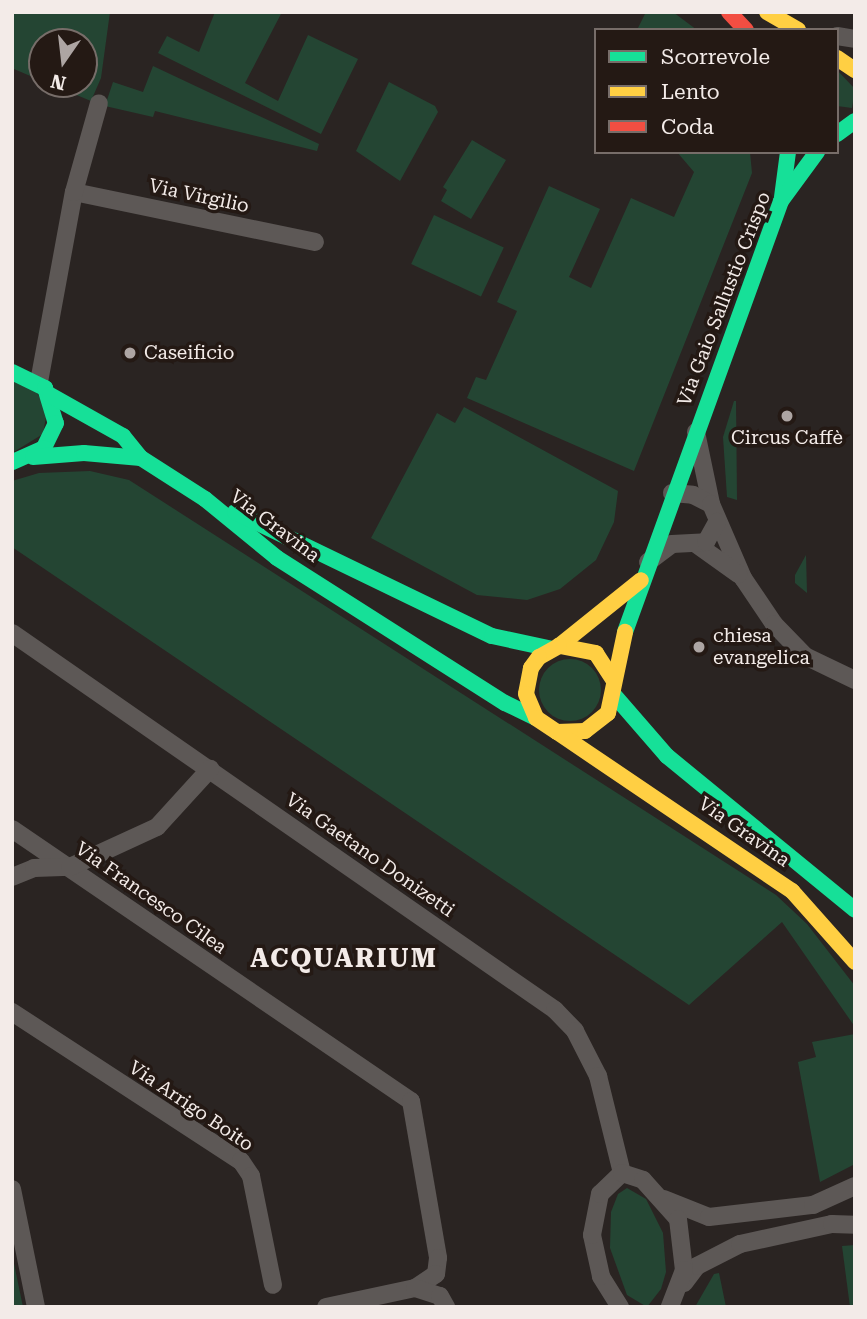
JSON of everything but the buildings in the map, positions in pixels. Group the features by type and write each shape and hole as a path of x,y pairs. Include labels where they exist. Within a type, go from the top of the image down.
{"main road":[{"path":"729,12 745,28"},
{"path":"767,12 798,28"},
{"path":"839,59 855,70"},
{"path":"839,132 855,118"},
{"path":"781,201 788,154"},
{"name":"Via Gaio Sallustio Crispo","path":"614,688 648,562 781,201 816,154"},
{"path":"28,378 55,416 52,436 33,457"},
{"path":"28,378 123,436 141,458 205,499"},
{"path":"12,462 33,457 84,453 141,458"},
{"name":"Via Gravina","path":"205,499 492,636 555,648"},
{"name":"Via Gravina","path":"205,499 277,558 505,703 536,718"},
{"path":"555,648 582,647 596,653 614,688 598,724 585,732 557,732 536,718 526,694 526,681 540,657 642,580"},
{"name":"Via Gravina","path":"614,688 667,756 855,910"},
{"name":"Via Gravina","path":"557,732 792,891 855,962"}],"street":[{"path":"28,378 99,103"},
{"name":"Via Virgilio","path":"74,192 315,242"},
{"name":"Via Gaio Sallustio Crispo","path":"696,428 711,504 743,579 774,624 805,656 855,680"},
{"path":"672,493 693,495 711,504"},
{"path":"648,562 672,544 696,544 711,536 717,522"},
{"name":"Via Gaio Sallustio Crispo","path":"696,544 743,579"},
{"name":"Via Gaetano Donizetti","path":"12,633 555,1010 575,1031 598,1076 622,1173"},
{"path":"12,877 34,867 70,867 157,827 210,769"},
{"name":"Via Francesco Cilea","path":"12,829 411,1101 438,1266 436,1274 415,1288"},
{"name":"Via Arrigo Boito","path":"12,1013 241,1161 251,1176 273,1285"},
{"path":"620,1307 601,1276 592,1235 600,1194 622,1173 643,1180 664,1199 678,1219 686,1253 679,1288"},
{"path":"664,1199 709,1217 813,1205 855,1186"},
{"path":"12,1189 36,1307"},
{"path":"670,1307 679,1288 697,1266 718,1252 832,1224 855,1225"},
{"path":"326,1307 415,1288 440,1296 446,1307"}],"green space":[{"path":"12,12 110,12 98,85 98,28 28,28 28,75 14,69"},
{"path":"215,12 282,12 245,83 278,101 308,35 358,59 321,134 158,53 167,36 199,52"},
{"path":"646,12 673,12 694,28 638,28"},
{"path":"153,66 319,144 317,151 155,111 153,117 105,106 113,82 143,92"},
{"path":"839,72 855,89 852,108 839,106"},
{"path":"389,82 435,106 438,112 400,181 356,151"},
{"path":"472,140 506,160 471,219 441,201 447,190 443,187"},
{"path":"679,154 750,154 752,173 634,471 467,398 476,377 486,380 517,311 497,302 549,186 600,209 569,277 591,288 631,198 674,217 694,172"},
{"path":"434,215 504,248 481,296 411,264"},
{"path":"12,381 36,391 47,411 43,434 12,453"},
{"path":"734,401 737,500 727,497 723,437"},
{"path":"464,407 618,491 614,522 596,560 560,589 527,600 477,595 371,538 437,413 455,423"},
{"path":"90,471 129,480 776,895 807,924 855,986 855,1027 782,922 689,1005 12,547 12,481 39,473"},
{"path":"806,555 807,593 795,583 795,575"},
{"path":"564,659 576,659 592,668 599,678 599,702 592,712 576,721 564,721 553,716 544,707 539,696 539,684 544,673 553,664"},
{"path":"855,1034 855,1164 820,1182 798,1062 816,1057 812,1042"},
{"path":"627,1188 646,1199 663,1233 666,1272 661,1289 647,1307 627,1295 610,1248 611,1212 618,1194"},
{"path":"855,1245 855,1307 850,1307 842,1246"},
{"path":"12,1254 23,1307 12,1307"},
{"path":"719,1273 726,1307 695,1307 714,1274"}],"traffic: fast":[{"path":"839,133 855,121"},
{"path":"782,197 788,154"},
{"path":"625,632 781,201 816,154"},
{"path":"12,372 45,388 56,423 44,448 12,462"},
{"path":"50,395 123,436 141,458 205,499 277,558 505,703 536,718"},
{"path":"33,457 84,453 141,458"},
{"path":"235,512 492,636 552,649"},
{"path":"614,695 667,756 855,910"}],"traffic: slow":[{"path":"767,12 795,28"},
{"path":"839,59 855,70"},
{"path":"559,646 641,580"},
{"path":"614,681 596,653 559,646 539,657 531,668 526,694 536,718 557,732 585,731 608,713 625,632"},
{"path":"557,732 792,891 855,962"}],"traffic: jam":[{"path":"729,12 744,28"}],"place":[{"name":"Caseificio","path":"130,353"},
{"name":"Circus Caffè","path":"787,416"},
{"name":"chiesa evangelica","path":"699,647"}],"district":[{"name":"ACQUARIUM","path":"344,959"}]}
